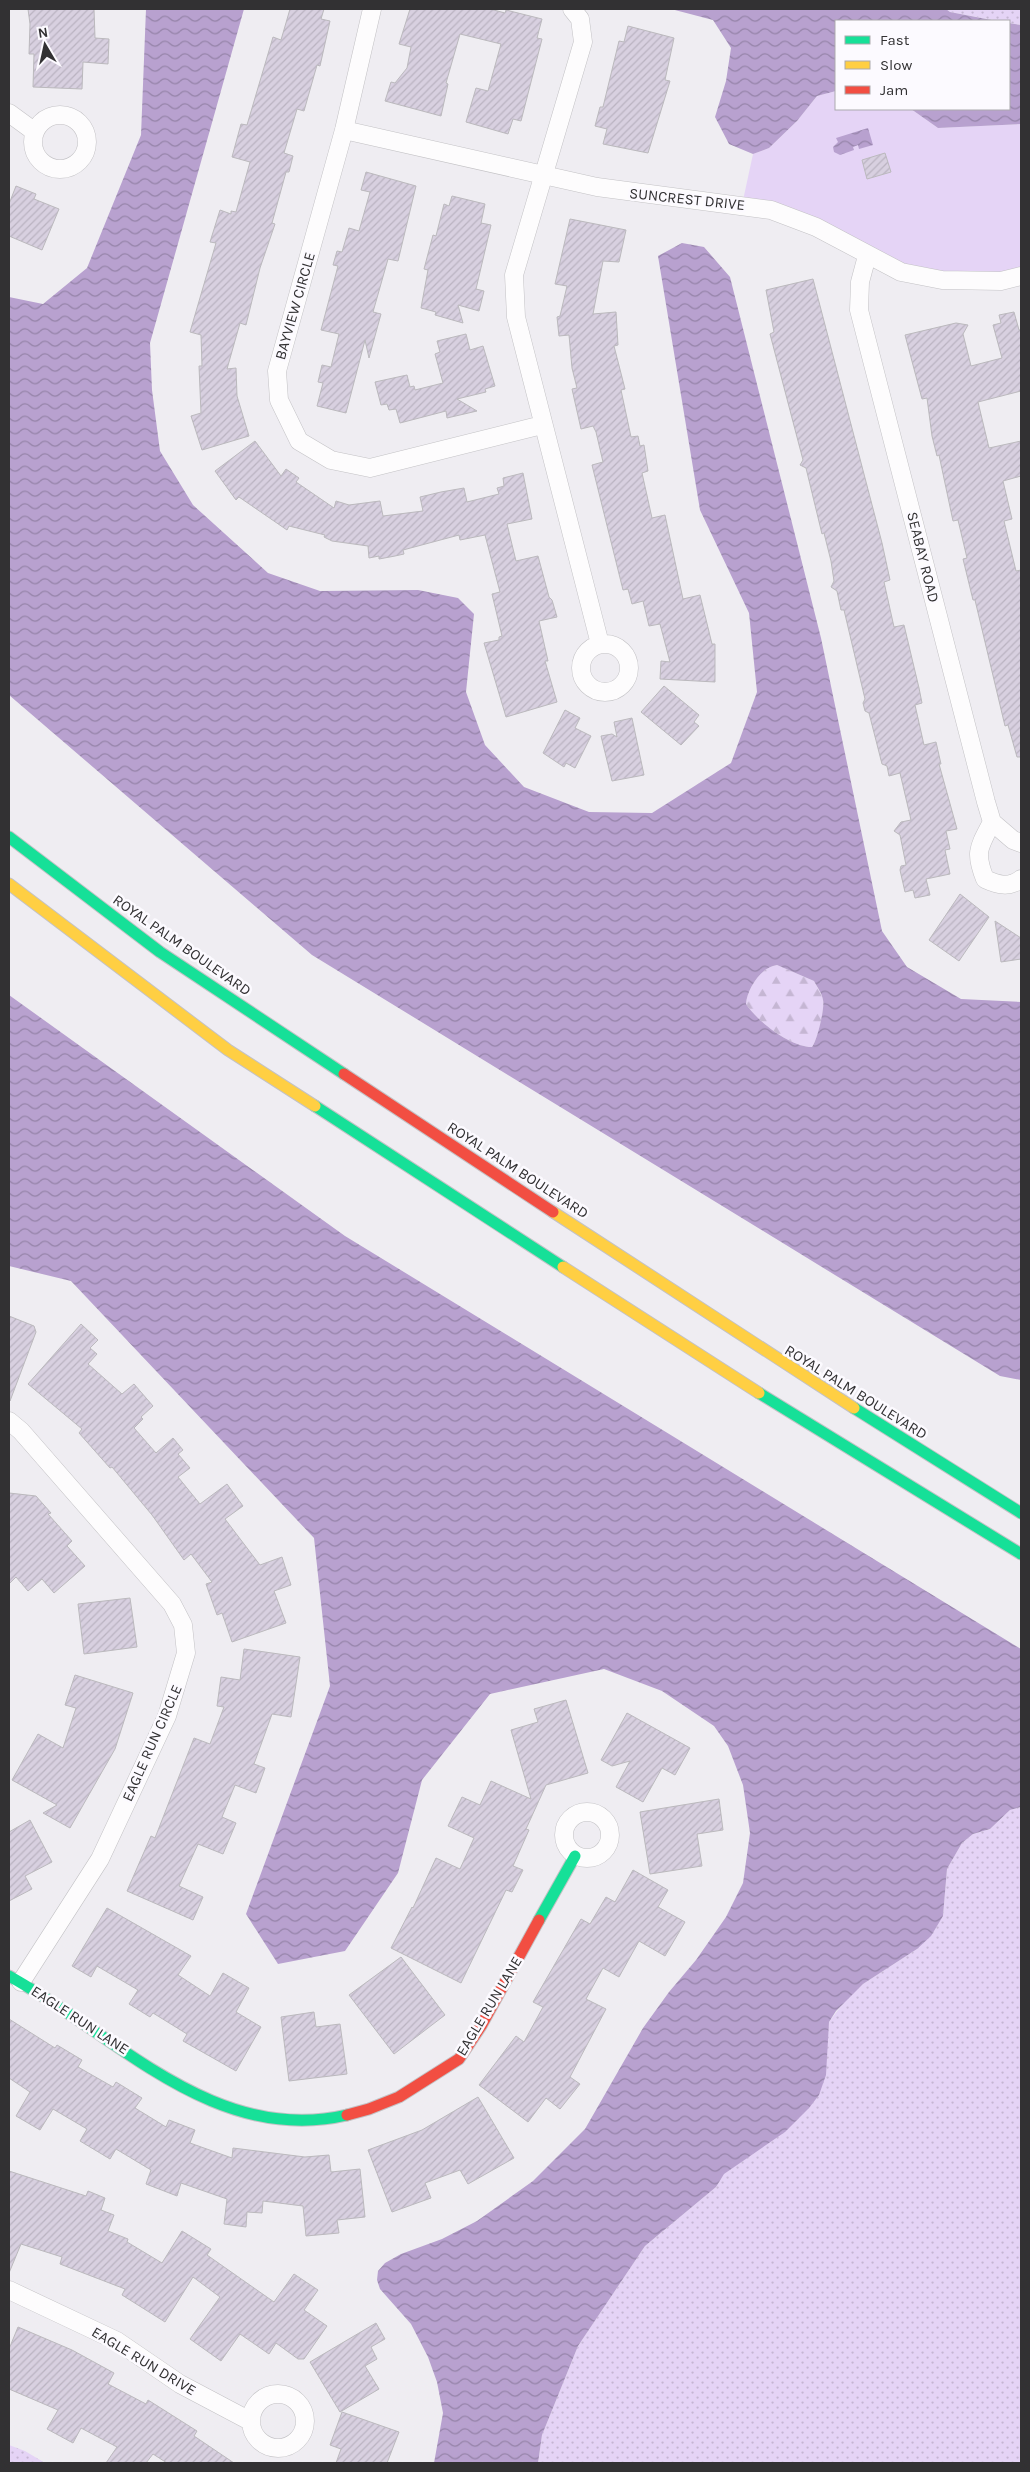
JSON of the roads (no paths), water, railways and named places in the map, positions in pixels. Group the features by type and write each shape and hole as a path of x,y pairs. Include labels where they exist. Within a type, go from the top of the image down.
{"main road":[{"name":"ROYAL PALM BOULEVARD","path":"9,837 160,952 768,1354 1021,1513"},
{"path":"9,884 228,1050 698,1355 1021,1554"},
{"name":"EAGLE RUN LANE","path":"15,1979 184,2089 220,2105 261,2117 305,2121 342,2117 378,2106 417,2088 458,2059 486,2016 575,1856"}],"street":[{"name":"BAYVIEW CIRCLE","path":"372,9 344,130 277,371 279,400 299,441 331,460 370,468 542,425"},
{"path":"572,9 580,19 583,42 514,275 516,317 542,425 600,644"},
{"path":"9,113 35,132"},
{"name":"SUNCREST DRIVE","path":"344,130 622,192 771,210 816,227 901,272 942,280 1001,281 1021,276"},
{"name":"SEABAY ROAD","path":"868,256 860,282 859,310 992,822"},
{"path":"1021,843 1013,840 992,822 978,847 978,861 985,879 998,885 1014,884 1021,879"},
{"name":"EAGLE RUN CIRCLE","path":"9,1421 21,1431 172,1604 183,1626 186,1654 167,1716 100,1859 15,1979"},
{"name":"EAGLE RUN DRIVE","path":"9,2290 117,2341 180,2384 250,2421"}],"water":[{"path":"146,9 244,9 150,343 152,390 160,451 193,505 268,573 320,591 418,590 458,598 474,614 466,692 485,745 524,787 589,812 652,813 731,763 757,692 749,613 700,510 658,256 682,243 704,247 730,277 821,638 882,931 907,967 961,999 1021,1002 1021,1380 1000,1376 312,955 9,695 9,297 43,304 87,268 141,135","holes":["777,965 814,981 822,995 823,1004 822,1017 812,1047 803,1046 784,1038 758,1018 746,1004 749,992 760,974 771,967"]},
{"path":"671,9 946,9 950,12 992,20 835,20 835,91 817,96 797,121 769,148 753,154 729,144 715,117 726,81 731,48 713,20"},
{"path":"1010,23 1021,25 1021,124 938,128 912,110 1010,110"},
{"path":"868,128 873,145 859,149 858,145 853,147 854,150 840,155 834,152 833,147 838,142 836,138"},
{"path":"9,995 345,1236 1021,1649 1021,1807 1010,1810 990,1829 973,1834 962,1843 947,1869 943,1916 931,1936 917,1949 863,1984 836,2011 829,2022 826,2075 819,2095 809,2108 785,2132 724,2174 716,2187 645,2246 578,2346 542,2435 538,2463 434,2463 443,2413 437,2382 428,2357 411,2324 380,2289 377,2280 378,2271 385,2263 401,2254 442,2239 477,2221 533,2181 585,2129 643,2028 669,1992 696,1960 726,1917 743,1883 750,1833 743,1785 728,1746 714,1726 662,1691 604,1669 490,1694 422,1780 398,1873 345,1951 278,1964 246,1914 330,1686 314,1538 71,1281 9,1266"}]}
